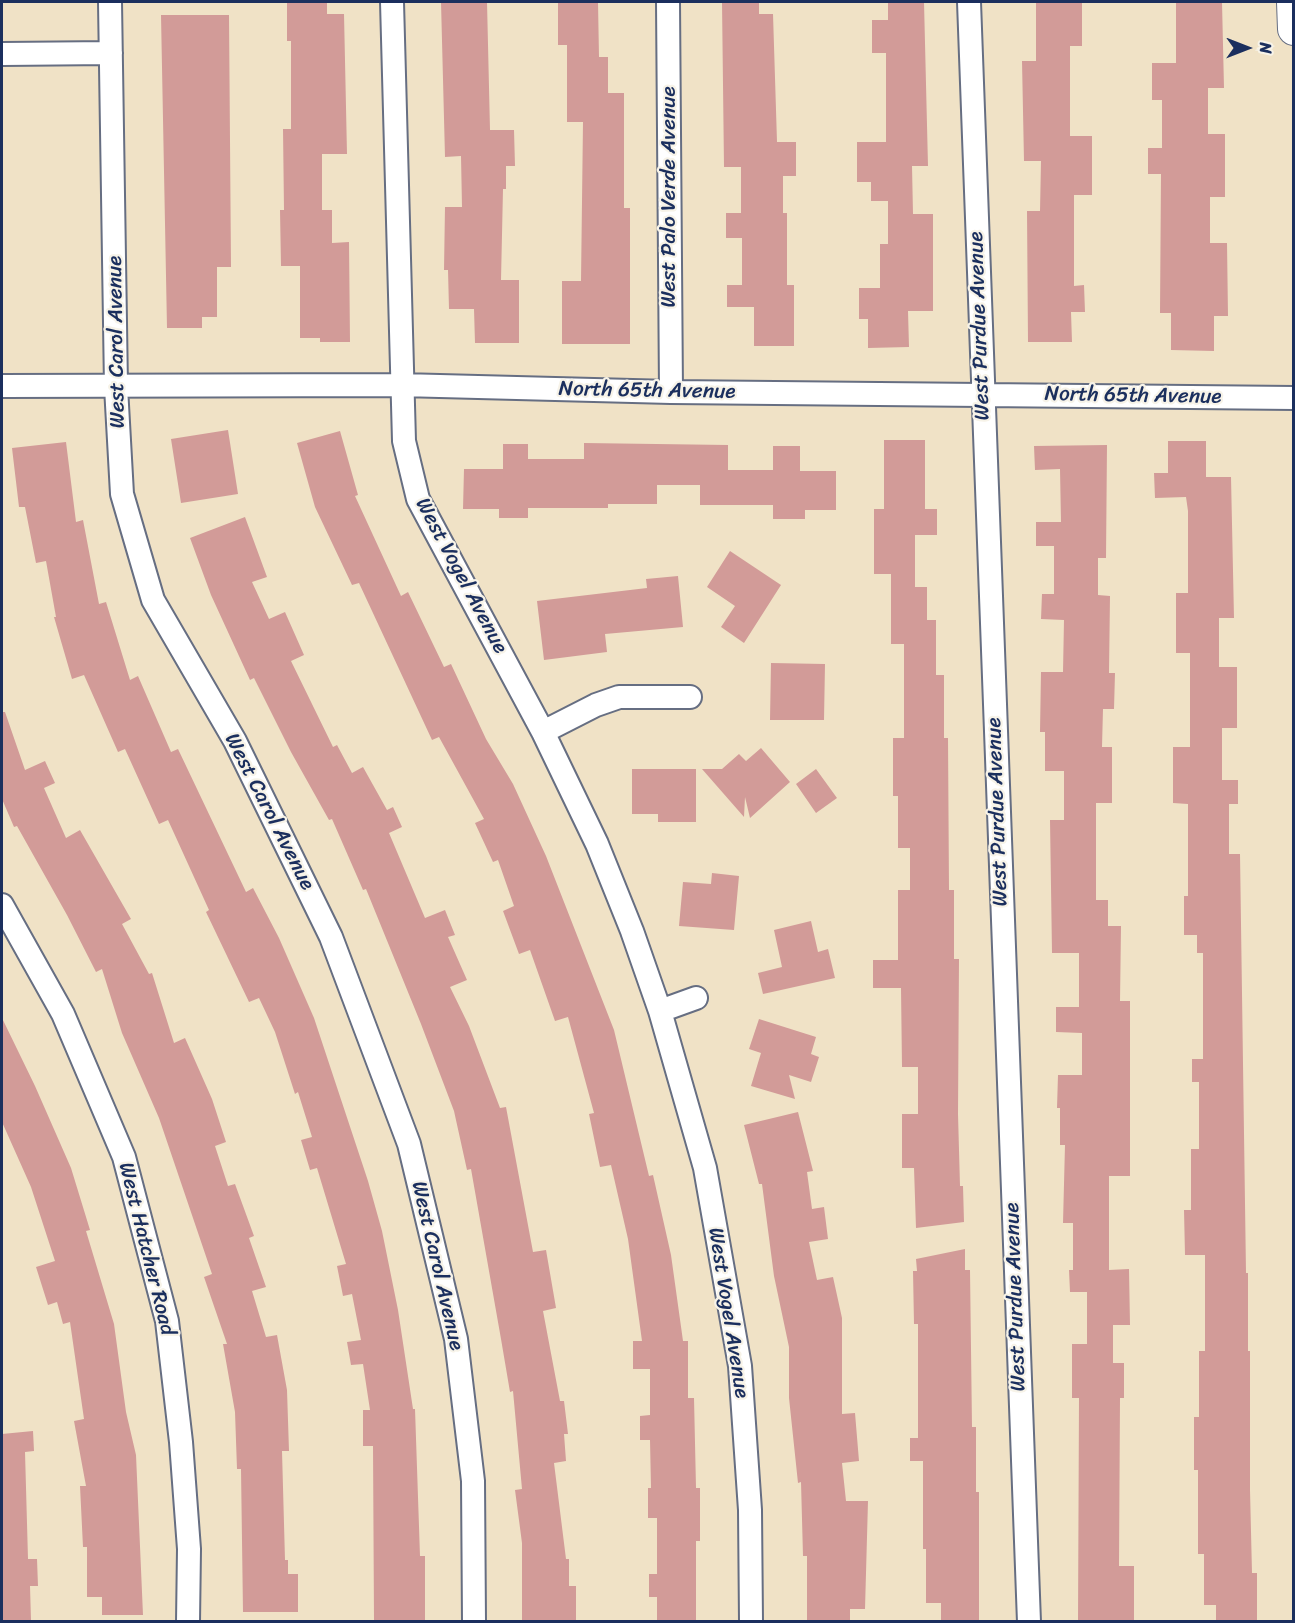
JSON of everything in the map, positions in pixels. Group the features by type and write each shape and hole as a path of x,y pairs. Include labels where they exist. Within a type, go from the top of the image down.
{"street":[{"name":"West Carol Avenue","path":"110,2 116,387 122,494 153,600 235,741 331,937 409,1144 456,1339 473,1481 474,1622"},
{"name":"West Vogel Avenue","path":"392,2 404,441 418,499 543,732 597,844 632,931 660,1011 705,1168 740,1366 750,1510 751,1622"},
{"name":"West Palo Verde Avenue","path":"668,2 671,392"},
{"name":"West Purdue Avenue","path":"969,2 1029,1622"},
{"path":"1293,2 1293,28"},
{"path":"2,54 111,53"},
{"name":"North 65th Avenue","path":"2,386 401,385 671,392 1293,398"},
{"path":"543,732 596,705 619,697 690,697"},
{"name":"West Hatcher Road","path":"2,904 63,1014 124,1157 168,1321 189,1549 188,1622"},
{"path":"660,1011 696,998"}],"building":[{"path":"287,2 327,2 327,14 344,14 347,154 322,154 322,210 332,210 332,243 349,242 350,342 320,342 320,338 300,338 300,266 281,266 280,210 284,210 283,129 291,129 291,41 287,41"},
{"path":"441,2 487,2 490,130 514,130 515,166 506,166 506,189 503,189 501,280 519,280 519,343 475,343 474,309 449,309 448,270 444,270 445,207 462,207 461,156 445,157"},
{"path":"558,2 598,2 599,57 608,57 608,93 624,93 624,208 630,208 630,344 562,344 562,281 581,281 583,122 567,122 567,45 558,45"},
{"path":"722,2 759,2 759,14 773,14 777,142 796,142 796,176 783,176 783,213 787,213 787,285 794,285 794,346 754,346 754,307 727,307 727,285 742,285 742,238 726,238 726,213 741,213 741,167 724,167"},
{"path":"888,2 924,2 928,166 912,166 913,214 933,214 933,311 908,311 909,347 868,348 868,319 859,319 859,288 880,288 880,244 888,244 888,201 871,201 871,182 857,182 857,142 886,142 886,53 872,53 872,20 888,20"},
{"path":"1036,2 1082,2 1082,46 1070,46 1070,136 1092,136 1092,195 1074,195 1074,286 1084,285 1085,312 1071,312 1072,342 1028,342 1027,211 1040,211 1041,161 1024,161 1022,61 1036,61"},
{"path":"1176,2 1222,2 1224,88 1208,88 1208,134 1225,134 1225,197 1210,197 1210,243 1227,243 1228,316 1214,316 1214,351 1171,350 1171,313 1160,313 1161,174 1148,174 1148,148 1162,148 1162,100 1152,100 1152,63 1176,63"},
{"path":"161,15 229,15 231,267 217,267 217,317 202,317 202,328 167,328"},
{"path":"228,430 238,494 181,503 171,439"},
{"path":"340,431 358,495 355,496 401,596 408,592 444,667 451,664 486,739 513,784 546,856 614,1030 649,1176 653,1175 671,1255 683,1341 688,1341 688,1398 694,1398 696,1488 700,1488 700,1541 696,1541 696,1622 657,1622 657,1597 649,1597 649,1574 657,1574 657,1518 648,1518 648,1488 651,1488 650,1440 640,1440 640,1416 650,1415 650,1369 633,1369 633,1341 642,1341 628,1239 611,1165 600,1167 589,1114 594,1113 568,1017 555,1021 530,950 519,954 503,911 514,906 498,860 493,862 475,823 484,819 439,737 432,740 359,583 352,585 315,507 297,443"},
{"path":"884,440 925,440 925,509 937,509 937,535 915,535 915,587 927,587 927,620 936,620 936,675 944,675 944,738 948,738 949,890 954,890 954,959 959,959 958,1114 960,1186 963,1186 964,1222 916,1228 914,1168 902,1168 902,1114 918,1114 918,1067 902,1067 901,988 873,988 873,960 898,960 898,890 910,890 910,848 898,848 898,796 893,796 893,738 904,738 904,644 891,644 891,574 874,574 874,509 884,509"},
{"path":"1168,441 1206,441 1206,477 1231,477 1234,618 1219,618 1219,667 1237,667 1237,728 1222,728 1222,780 1238,780 1238,804 1229,804 1229,854 1240,854 1246,1273 1248,1273 1248,1351 1250,1351 1250,1490 1252,1573 1257,1573 1257,1622 1216,1622 1216,1605 1204,1605 1204,1554 1198,1554 1198,1470 1194,1470 1194,1417 1199,1417 1199,1351 1205,1351 1205,1255 1185,1255 1184,1210 1191,1210 1191,1149 1199,1149 1199,1082 1192,1082 1192,1059 1203,1059 1203,953 1197,953 1197,935 1184,935 1184,896 1188,896 1188,804 1173,803 1173,747 1190,747 1190,653 1176,653 1176,593 1188,593 1186,497 1155,498 1154,473 1168,473"},
{"path":"66,442 76,522 83,520 99,604 106,602 130,680 138,676 171,752 178,749 246,892 253,888 279,938 314,1018 368,1181 382,1231 398,1310 413,1409 415,1409 420,1556 425,1556 425,1620 374,1620 373,1446 363,1446 363,1410 370,1410 363,1364 351,1365 347,1342 361,1340 352,1294 343,1296 337,1266 346,1264 317,1168 310,1170 301,1140 312,1137 298,1092 295,1094 275,1032 259,998 249,1002 206,912 209,910 168,820 159,824 125,749 118,752 84,675 72,679 54,617 56,617 46,561 36,563 25,507 19,507 12,448"},
{"path":"584,443 728,445 728,470 773,470 773,446 800,446 800,471 836,471 836,510 805,510 805,519 773,519 773,505 700,505 700,485 657,485 657,504 608,504 608,508 528,508 528,518 499,518 499,509 463,509 464,469 503,469 503,444 528,444 528,459 584,459"},
{"path":"1107,445 1106,558 1098,558 1098,595 1110,596 1109,673 1115,673 1114,709 1103,709 1102,747 1112,747 1112,803 1096,803 1096,900 1108,900 1108,926 1121,926 1120,1001 1130,1001 1130,1176 1109,1176 1109,1270 1129,1269 1130,1325 1113,1325 1113,1363 1124,1363 1124,1398 1120,1398 1119,1566 1134,1566 1134,1622 1078,1622 1079,1398 1072,1398 1072,1344 1087,1344 1087,1292 1070,1292 1069,1270 1073,1270 1073,1223 1063,1223 1065,1145 1060,1145 1060,1108 1057,1108 1058,1075 1082,1075 1082,1033 1056,1032 1056,1007 1079,1007 1079,953 1052,953 1050,820 1064,820 1064,771 1045,771 1045,732 1040,732 1041,672 1063,672 1064,620 1041,619 1042,594 1054,594 1054,546 1036,546 1036,522 1061,522 1060,469 1035,470 1034,446"},
{"path":"245,517 267,577 252,582 269,619 285,612 304,655 291,661 333,747 337,745 352,773 363,767 387,810 393,807 402,827 389,833 425,918 445,910 455,935 448,937 467,980 450,987 469,1026 500,1108 506,1107 533,1252 546,1250 556,1308 543,1311 560,1401 564,1401 568,1434 564,1434 566,1461 554,1463 566,1559 569,1559 569,1586 576,1586 576,1622 522,1622 522,1543 515,1490 522,1489 513,1391 510,1392 471,1169 467,1170 454,1111 366,889 363,890 332,819 329,820 291,752 254,678 250,680 211,595 190,538"},
{"path":"730,551 781,585 744,643 721,627 735,606 707,587"},
{"path":"678,576 683,627 605,634 607,652 544,660 537,601 647,588 646,579"},
{"path":"771,663 825,664 824,720 770,720"},
{"path":"2,712 5,712 25,770 45,761 55,783 44,788 66,838 80,830 131,919 122,924 149,974 152,973 174,1043 185,1038 212,1099 226,1142 215,1146 228,1186 235,1184 254,1236 249,1238 266,1287 252,1291 266,1337 277,1335 287,1390 289,1451 282,1451 285,1560 288,1560 288,1574 298,1574 298,1612 243,1612 241,1469 237,1469 235,1412 223,1344 227,1344 204,1277 212,1274 159,1118 122,1033 102,969 96,972 17,826 14,827 2,799"},
{"path":"761,748 790,782 750,818 745,797 744,817 702,769 722,769 739,754 746,761"},
{"path":"632,769 696,769 696,822 658,822 658,814 632,814"},
{"path":"816,769 837,798 816,813 796,784"},
{"path":"712,873 739,876 734,930 679,926 683,882 711,884"},
{"path":"811,921 818,952 828,949 835,978 763,994 758,973 782,967 774,930"},
{"path":"2,1018 71,1168 90,1230 86,1231 114,1324 126,1412 136,1455 143,1615 102,1615 102,1597 87,1597 87,1547 83,1547 80,1486 86,1486 74,1421 84,1419 70,1322 63,1324 57,1302 48,1305 36,1267 55,1261 31,1187 2,1122"},
{"path":"759,1019 816,1037 811,1054 819,1057 811,1082 789,1075 795,1099 751,1086 761,1053 749,1049"},
{"path":"798,1112 813,1171 807,1172 812,1209 824,1207 828,1239 809,1242 817,1280 833,1277 842,1318 842,1414 855,1413 859,1461 842,1463 846,1501 868,1501 865,1609 850,1609 850,1622 807,1622 807,1556 803,1556 801,1482 798,1483 789,1398 789,1347 774,1276 762,1184 759,1184 744,1125"},
{"path":"965,1249 965,1270 970,1270 972,1427 976,1427 976,1492 979,1492 979,1622 941,1622 941,1603 926,1603 926,1549 923,1549 923,1461 910,1461 910,1438 918,1438 918,1324 914,1324 913,1271 917,1271 916,1259"},
{"path":"33,1431 34,1451 25,1452 28,1559 37,1559 38,1586 30,1586 31,1621 2,1621 2,1434"}]}
